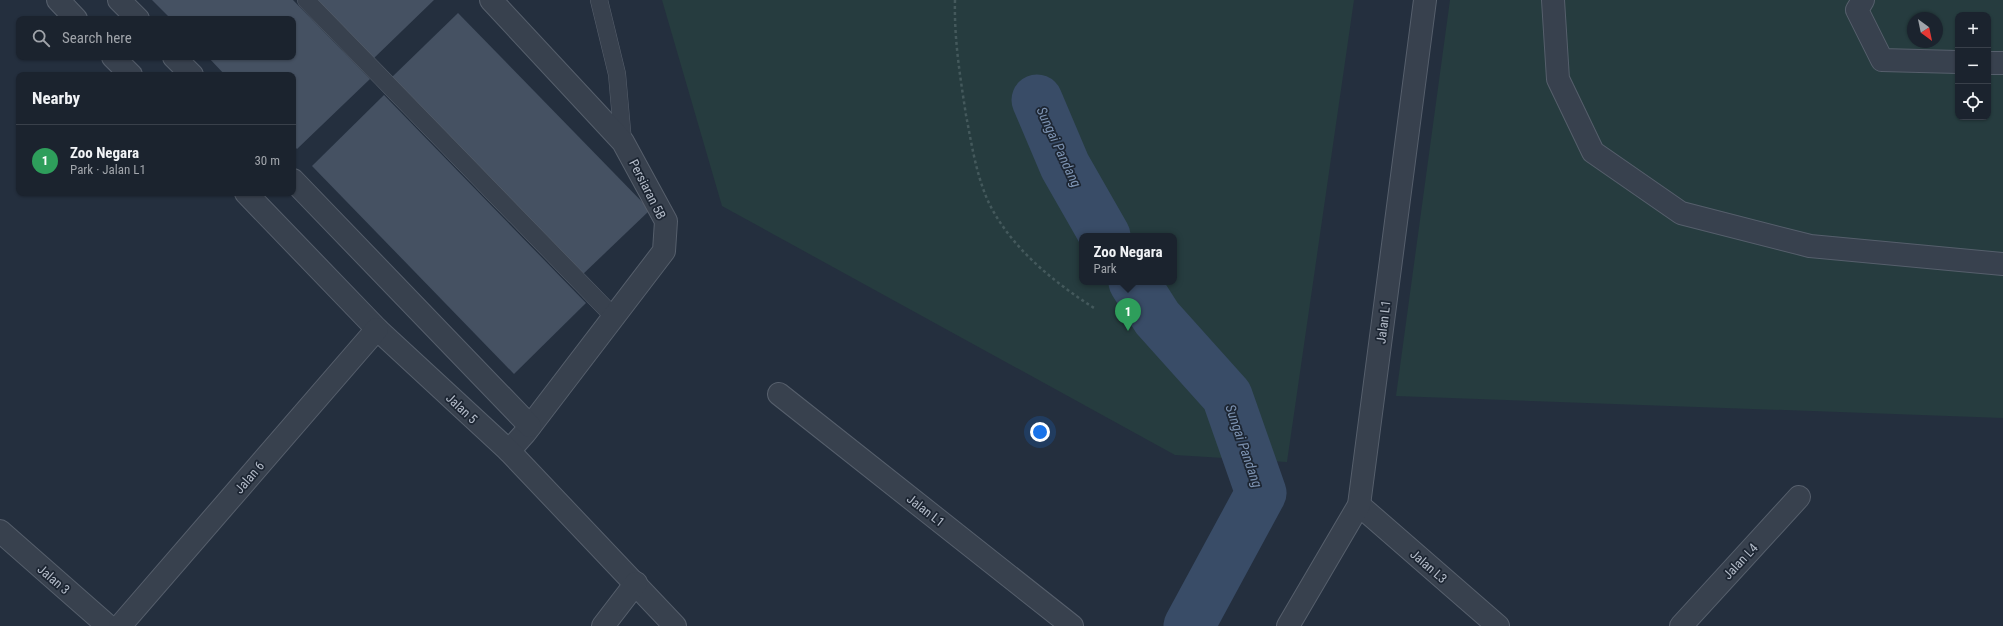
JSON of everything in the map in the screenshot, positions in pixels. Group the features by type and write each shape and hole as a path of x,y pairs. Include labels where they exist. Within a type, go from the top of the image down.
{"street":[{"path":"58,0 73,16"},
{"path":"119,0 135,16"},
{"name":"Persiaran 5B","path":"491,0 623,142 666,221 664,252 530,426 509,451"},
{"name":"Jalan L1","path":"1288,626 1359,505 1425,0"},
{"path":"1553,0 1558,79 1593,152 1681,212 1810,246 2003,264"},
{"path":"1863,0 1857,10 1882,60 1955,62"},
{"path":"116,60 128,72"},
{"path":"177,60 189,72"},
{"path":"1991,62 2003,63"},
{"path":"296,183 530,426"},
{"name":"Jalan 5","path":"249,196 377,328 509,451 636,583 675,626"},
{"name":"Jalan 6","path":"120,626 377,328"},
{"name":"Jalan L1","path":"779,394 1072,626"},
{"name":"Jalan L4","path":"1681,626 1799,497"},
{"name":"Jalan L3","path":"1359,505 1498,626"},
{"name":"Jalan 3","path":"0,531 108,626"},
{"path":"603,626 636,583"}],"lane":[{"path":"306,0 614,317"},
{"path":"598,0 617,74 623,142"}],"path":[{"path":"955,0 954,35 970,137 980,180 992,209 1008,233 1045,273 1094,308"}],"green space":[{"path":"662,0 1354,0 1287,462 1175,455 722,206"},
{"path":"1450,0 2003,0 2003,418 1396,396"}],"building":[{"path":"152,0 293,0 370,79 297,149 296,72 222,72 211,60 296,60 296,16 168,16"},
{"path":"316,0 434,0 373,59"},
{"path":"458,13 650,210 581,276 390,79"},
{"path":"384,95 586,303 514,374 312,166"}],"waterway":[{"name":"Sungai Pandang","path":"1037,100 1065,166 1103,233"},
{"name":"Sungai Pandang","path":"1136,285 1157,318 1227,396 1261,493 1189,626"}],"place":[{"name":"Zoo Negara","path":"1128,331"}]}
